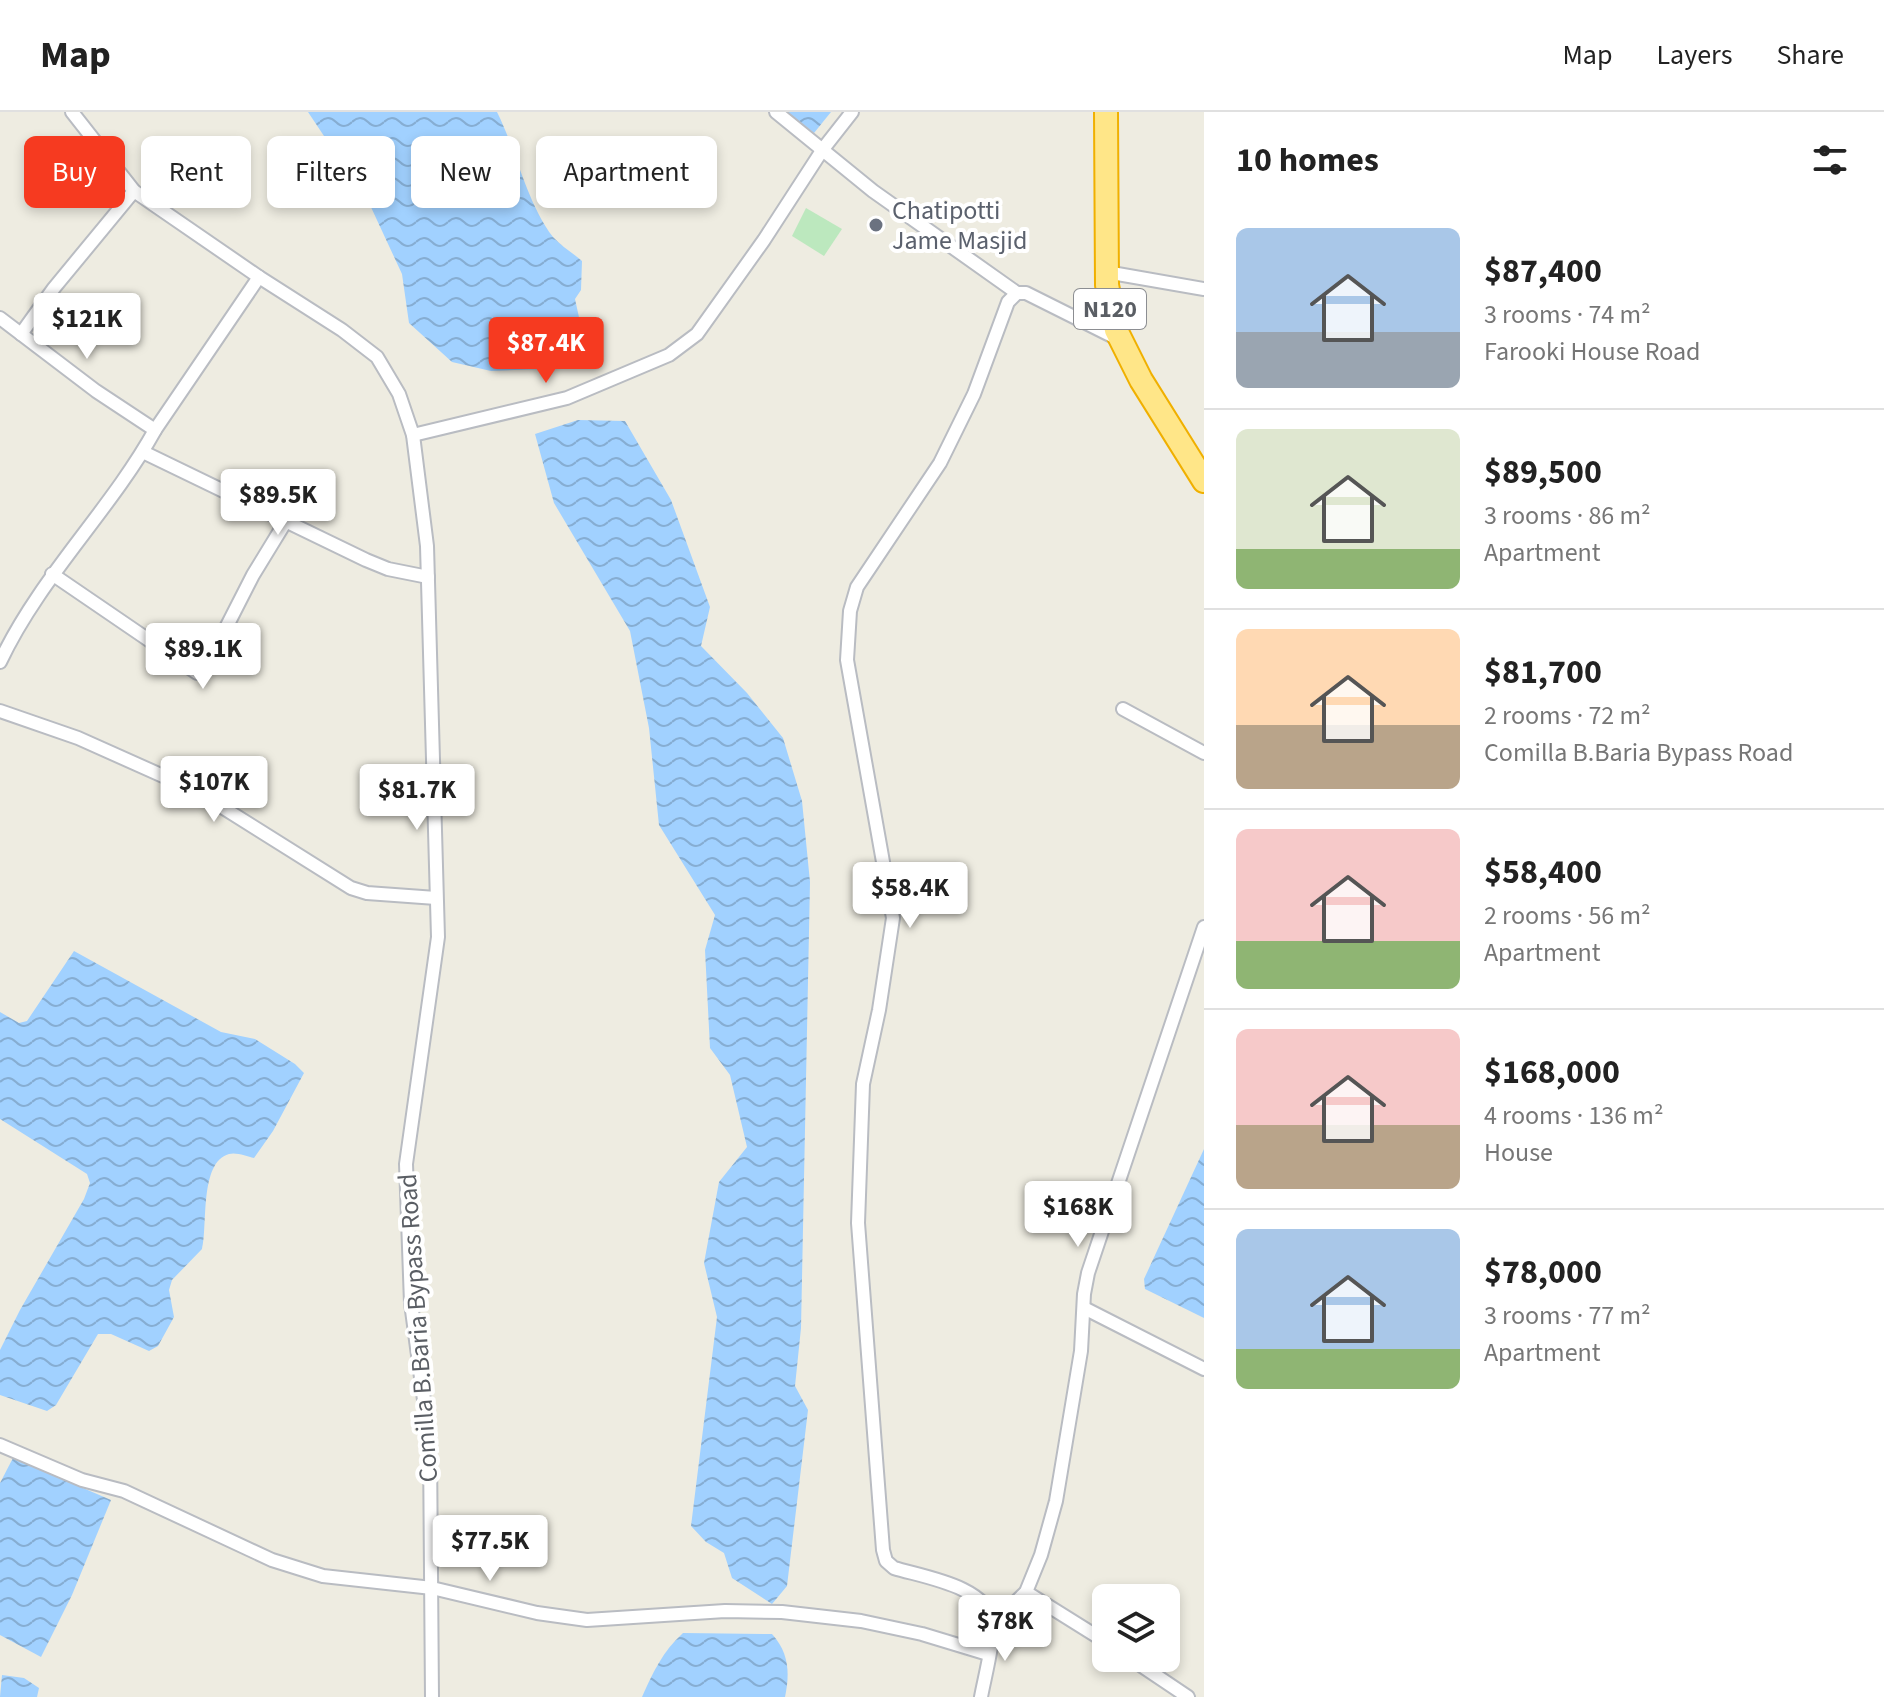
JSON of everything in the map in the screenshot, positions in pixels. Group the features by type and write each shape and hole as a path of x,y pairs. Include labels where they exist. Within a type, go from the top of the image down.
{"highway":[{"name":"N120","path":"1106,112 1106,272 1118,339 1204,481"}],"street":[{"name":"Comilla B.Baria Bypass Road","path":"72,112 134,191 342,330 377,357 399,394 413,435 427,546 438,937 406,1164 411,1303 430,1445 432,1697"},
{"path":"776,112 873,191 1017,293 1026,293 1118,339"},
{"path":"413,435 567,398 669,355 697,334 764,240 823,149 852,112"},
{"path":"21,334 54,288 134,191"},
{"path":"1106,272 1204,289"},
{"path":"0,662 52,574 143,452 259,277"},
{"path":"981,1697 993,1624 988,1610 976,1598 944,1582 894,1568 886,1561 883,1550 858,1223 863,1084 879,1010 893,918 847,660 850,611 857,587 940,463 974,394 1008,302 1017,293"},
{"path":"0,318 96,391 155,430"},
{"path":"143,452 377,564 428,577"},
{"path":"52,574 197,673 203,673 253,575 286,521"},
{"path":"1123,709 1204,753"},
{"path":"0,711 78,738 163,776 181,774 214,802 351,888 367,893 436,898"},
{"path":"993,1624 1026,1592 1041,1555 1056,1501 1081,1351 1088,1273 1204,927"},
{"path":"1084,1308 1204,1369"},
{"path":"0,1445 82,1480 124,1491 272,1560 323,1576 432,1588 537,1613 587,1620 725,1611 782,1612 861,1621 922,1634 988,1654"},
{"path":"1026,1592 1092,1633"},
{"path":"1151,1672 1188,1697"}],"green space":[{"path":"806,208 842,229 824,256 792,236"}],"water":[{"path":"308,112 497,112 507,136 411,136 411,208 520,208 520,169 536,208 553,237 582,261 581,290 575,299 582,331 543,369 491,371 452,362 409,323 402,274 371,208 395,208 395,136 324,136"},
{"path":"787,112 831,112 814,133"},
{"path":"578,420 625,421 671,500 710,607 701,646 747,693 783,738 802,801 810,882 801,1328 795,1386 808,1410 787,1586 772,1604 732,1578 724,1553 706,1542 691,1526 717,1317 704,1263 719,1182 747,1147 730,1075 710,1048 705,950 715,915 659,825 649,728 630,631 554,503 535,434"},
{"path":"74,951 221,1032 255,1039 304,1073 273,1131 254,1158 229,1154 219,1159 213,1169 206,1196 202,1249 172,1280 169,1290 174,1317 158,1346 149,1351 111,1334 98,1334 56,1405 47,1411 0,1395 0,1350 90,1183 87,1174 0,1119 0,1012 19,1023 27,1021"},
{"path":"1204,1149 1204,1318 1145,1289 1144,1279"},
{"path":"13,1458 111,1500 72,1595 41,1657 0,1635 0,1483"},
{"path":"683,1633 772,1634 782,1648 787,1664 785,1697 642,1697 659,1662"},
{"path":"2,1675 24,1678 39,1688 37,1697 0,1697"}],"place":[{"name":"Chatipotti Jame Masjid","path":"876,225"}]}
